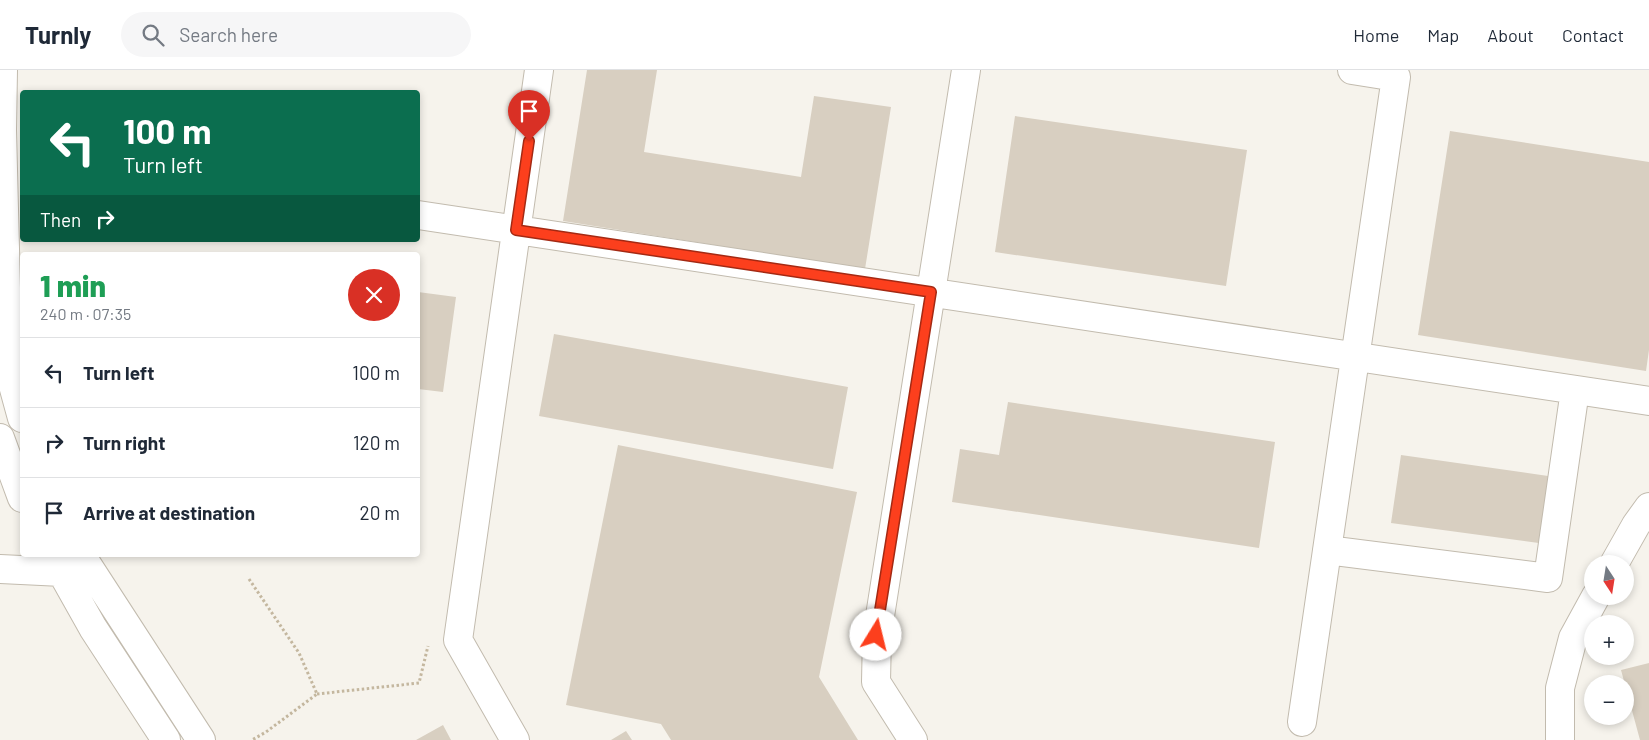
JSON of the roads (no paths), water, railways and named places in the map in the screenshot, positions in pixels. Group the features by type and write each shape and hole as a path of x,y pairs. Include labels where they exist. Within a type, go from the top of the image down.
{"street":[{"path":"3,70 2,130 8,368 20,411"},
{"path":"515,740 458,640 539,70"},
{"path":"913,740 876,682 876,635 966,70"},
{"path":"1302,722 1396,77 1352,70"},
{"path":"420,215 1649,401"},
{"path":"1327,550 1548,578 1575,390"},
{"path":"0,438 20,493"},
{"path":"1619,555 1636,525 1649,507"},
{"path":"0,569 65,561"},
{"path":"65,561 93,628 166,740"},
{"path":"65,561 201,740"},
{"path":"1560,740 1560,688 1573,638 1591,605"}]}
